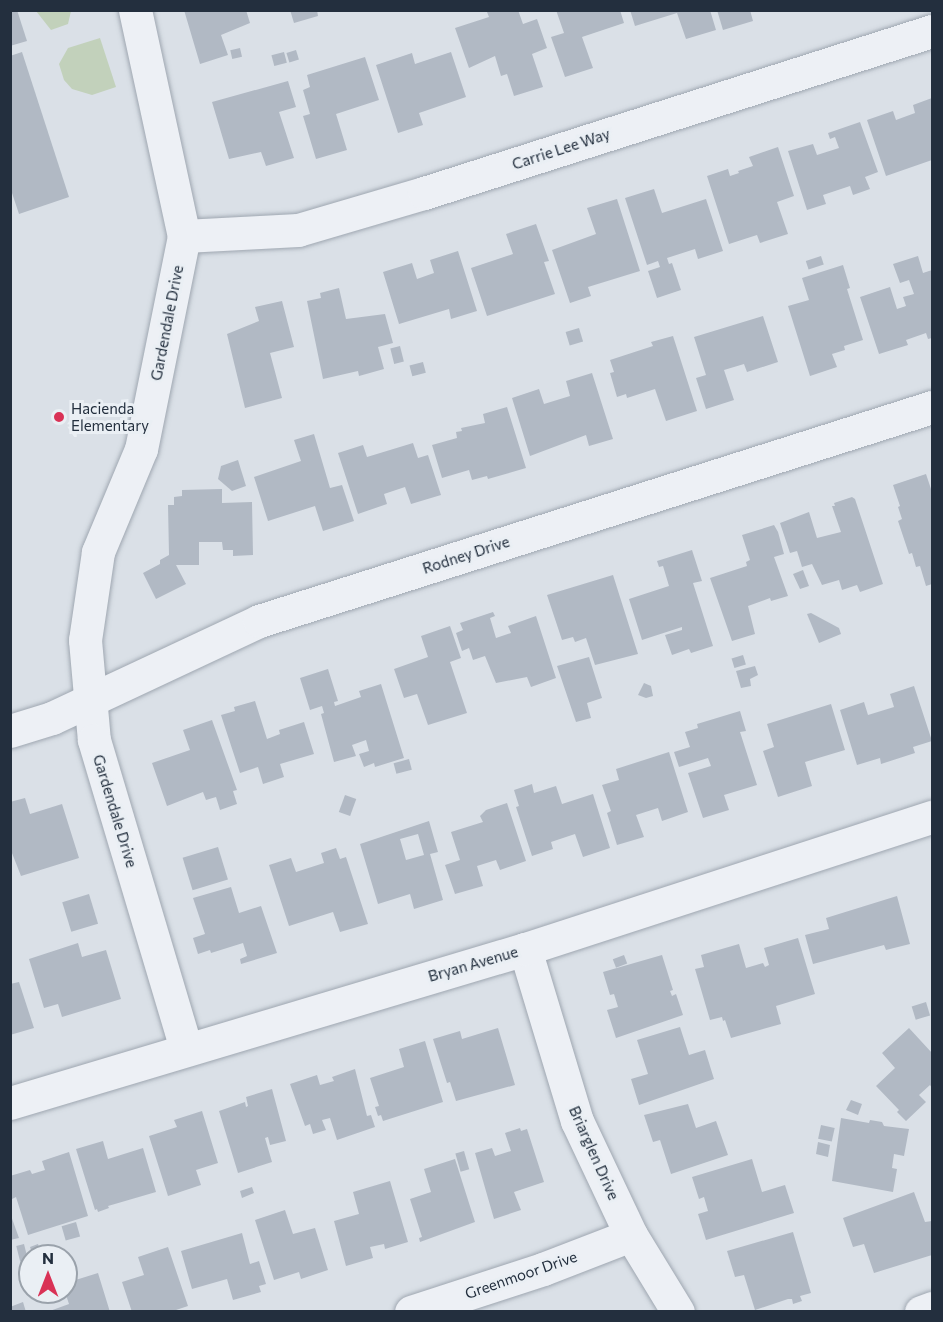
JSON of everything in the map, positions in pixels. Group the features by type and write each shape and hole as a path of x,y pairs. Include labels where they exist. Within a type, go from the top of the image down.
{"street":[{"name":"Gardendale Drive","path":"135,10 184,236 141,448 98,552 85,640 94,740 186,1048"},
{"name":"Carrie Lee Way","path":"184,236 298,230 424,193 933,31"},
{"name":"Rodney Drive","path":"10,731 52,718 259,621 933,407"},
{"name":"Bryan Avenue","path":"10,1103 186,1048 525,949 933,817"},
{"name":"Briarglen Drive","path":"525,949 577,1121 630,1235 678,1311"},
{"name":"Greenmoor Drive","path":"411,1311 543,1269 630,1235"},
{"path":"921,1311 933,1308"}],"green space":[{"path":"36,11 71,11 68,24 51,30"},
{"path":"100,38 116,87 92,95 72,89 64,80 59,64 68,48"}],"building":[{"path":"10,10 17,10 27,41 10,46"},
{"path":"184,10 246,10 250,23 221,35 228,55 200,64"},
{"path":"290,10 317,10 318,16 294,23"},
{"path":"518,10 523,24 537,19 547,48 532,54 543,87 514,96 507,74 501,76 495,56 469,68 455,28 489,17 487,12"},
{"path":"556,10 620,10 624,23 582,37 593,68 565,77 551,37 564,33"},
{"path":"630,10 710,10 716,30 686,39 677,13 635,26"},
{"path":"717,10 750,10 753,21 723,30"},
{"path":"240,48 242,57 232,59 230,50"},
{"path":"296,50 299,60 289,62 286,53"},
{"path":"22,52 69,197 19,214 10,187 10,56"},
{"path":"284,52 287,63 274,66 271,55"},
{"path":"451,52 466,97 419,113 423,125 398,133 376,65 412,53 415,64"},
{"path":"365,57 379,100 336,114 347,150 316,159 303,116 310,114 303,90 310,87 307,75"},
{"path":"288,81 296,107 279,112 294,158 266,166 261,152 229,159 212,102"},
{"path":"932,98 932,160 886,176 867,120 893,111 896,120 915,113 913,105"},
{"path":"860,122 878,172 865,177 870,189 853,195 850,186 823,195 826,204 807,210 788,151 813,144 817,155 839,148 835,137 830,139 828,133"},
{"path":"778,147 794,196 777,202 788,234 760,243 757,235 729,244 707,176 728,169 730,176 739,173 738,171 753,166 749,157"},
{"path":"654,189 662,213 706,199 723,251 698,259 695,249 667,258 669,264 672,263 681,290 657,298 648,271 660,267 658,261 647,265 625,198"},
{"path":"617,199 640,271 588,287 591,296 570,303 552,250 596,234 587,208"},
{"path":"536,224 549,261 544,262 555,294 487,316 471,268 513,254 506,234"},
{"path":"458,251 477,311 451,319 449,309 399,324 383,272 412,263 417,279 434,273 430,260"},
{"path":"821,256 824,265 809,270 806,261"},
{"path":"918,256 923,273 932,270 932,338 928,339 926,333 906,340 908,345 879,354 860,297 890,287 897,309 906,306 903,297 914,294 909,280 900,283 893,264"},
{"path":"843,265 850,288 847,289 863,340 844,346 845,350 832,354 837,367 810,376 788,306 809,300 802,278"},
{"path":"339,288 346,319 385,314 393,343 378,347 384,369 359,376 358,371 323,379 307,301 321,298 320,293"},
{"path":"282,301 294,347 270,353 282,398 245,408 227,334 259,321 255,307"},
{"path":"763,316 778,362 747,372 744,364 724,370 734,400 706,409 696,378 706,375 694,337"},
{"path":"579,328 583,341 570,345 566,332"},
{"path":"673,336 697,411 666,421 655,389 627,398 626,394 617,397 610,373 614,372 610,360 653,346 651,342"},
{"path":"400,346 404,362 394,364 390,348"},
{"path":"423,362 426,373 412,376 409,366"},
{"path":"592,373 613,439 589,446 586,435 530,456 512,398 539,389 544,404 570,396 566,381"},
{"path":"507,407 526,468 488,479 487,476 472,480 469,470 442,478 432,445 457,438 456,432 462,431 461,428 485,423 483,414"},
{"path":"314,434 330,488 342,485 354,521 323,531 315,506 268,521 254,477 301,461 294,440"},
{"path":"413,443 418,458 428,455 441,495 411,504 405,487 384,494 387,504 358,514 338,453 363,445 367,457"},
{"path":"238,460 246,486 232,491 218,479 221,466"},
{"path":"926,474 932,492 932,584 926,586 920,566 916,567 912,553 909,554 898,521 902,519 893,485"},
{"path":"222,489 222,503 252,502 253,555 233,556 233,550 223,550 222,542 199,542 199,565 176,565 186,584 156,599 143,573 160,564 160,560 169,555 168,505 174,505 174,497 182,496 182,490"},
{"path":"852,497 855,499 883,584 860,592 857,585 842,590 839,580 822,585 812,564 802,567 797,551 790,553 780,523 809,512 817,538 841,532 832,506 835,506 834,503"},
{"path":"774,525 784,554 774,557 788,596 771,601 770,598 748,606 755,634 732,641 710,578 747,566 746,562 750,560 742,535"},
{"path":"692,550 702,581 693,583 713,646 691,653 689,649 672,655 665,635 682,630 682,627 642,640 629,599 669,586 663,566 659,567 657,561"},
{"path":"803,570 809,586 800,589 793,574"},
{"path":"613,575 638,654 595,665 586,638 575,642 573,637 562,640 547,595"},
{"path":"493,612 495,616 490,618 496,638 511,633 508,626 536,616 556,678 531,687 527,677 496,683 485,656 473,660 469,648 462,651 456,633 463,630 460,623"},
{"path":"811,613 839,628 841,634 819,643 807,614"},
{"path":"450,626 461,658 450,662 467,713 428,725 417,694 404,698 394,669 428,657 421,636"},
{"path":"743,655 746,665 734,668 732,659"},
{"path":"589,657 602,698 587,703 591,718 576,722 557,666"},
{"path":"755,666 758,675 750,679 751,686 741,688 736,671"},
{"path":"328,669 338,701 334,702 335,706 361,697 359,691 381,684 404,758 375,767 374,763 364,767 359,754 369,751 366,740 352,745 356,756 334,762 321,714 324,713 322,706 310,710 300,678"},
{"path":"644,683 651,686 653,696 646,698 638,695"},
{"path":"914,686 932,741 913,747 915,753 881,764 880,758 857,765 840,710 864,702 868,715 894,707 890,694"},
{"path":"255,701 267,739 280,734 279,730 304,722 314,754 280,764 284,777 263,784 258,767 240,773 221,715 235,711 234,707"},
{"path":"831,704 845,750 805,762 812,786 778,797 763,751 774,747 767,724"},
{"path":"740,711 746,731 740,732 757,785 724,795 729,810 703,818 688,773 711,766 708,758 679,767 674,752 690,747 685,732 698,728 697,724"},
{"path":"212,720 237,790 233,791 237,804 220,810 216,797 206,800 203,792 167,806 152,763 190,750 183,730"},
{"path":"669,752 688,812 662,821 658,808 636,815 644,837 617,845 607,813 611,811 602,785 619,780 616,769"},
{"path":"409,759 412,770 396,774 394,763"},
{"path":"532,784 534,793 556,786 562,804 593,794 610,848 583,857 575,834 551,842 553,849 532,856 516,807 519,806 514,790"},
{"path":"345,795 356,799 350,816 339,812"},
{"path":"25,798 30,814 62,804 79,858 21,876 10,848 10,802"},
{"path":"507,803 526,861 500,870 496,860 477,866 483,886 455,894 445,865 460,860 451,832 483,822 480,816 486,810"},
{"path":"429,821 438,852 430,854 443,900 414,909 410,894 378,904 360,844","holes":["418,834 424,855 406,860 400,839"]},
{"path":"218,847 228,880 193,890 183,858"},
{"path":"336,848 340,859 346,857 368,924 340,932 333,912 289,926 269,865 291,858 296,872 324,863 321,853"},
{"path":"231,887 239,913 261,906 277,953 241,964 240,959 247,956 243,943 211,953 210,950 198,954 193,938 205,934 193,898"},
{"path":"89,894 98,924 71,932 62,902"},
{"path":"897,896 910,944 886,950 884,945 813,964 805,935 829,929 826,918"},
{"path":"798,938 815,994 776,1006 781,1024 731,1038 722,1017 710,1020 695,969 704,967 701,955 739,944 746,968 763,963 765,967 769,965 764,948"},
{"path":"78,943 82,957 106,950 121,999 62,1017 58,1004 44,1008 29,959"},
{"path":"624,955 627,963 616,968 613,959"},
{"path":"662,955 673,990 670,991 672,996 676,994 683,1015 616,1038 607,1010 618,1007 614,994 610,995 603,972"},
{"path":"19,982 34,1028 10,1035 10,984"},
{"path":"926,1002 930,1015 916,1020 912,1006"},
{"path":"680,1027 689,1055 705,1050 714,1079 639,1105 631,1079 648,1074 637,1040"},
{"path":"498,1028 515,1085 456,1101 450,1082 447,1083 433,1039 460,1031 462,1039"},
{"path":"909,1028 932,1053 932,1088 930,1085 919,1095 926,1102 906,1121 897,1112 899,1110 876,1086 895,1068 882,1053"},
{"path":"425,1041 443,1102 383,1121 381,1115 378,1116 375,1107 379,1106 370,1078 404,1067 399,1049"},
{"path":"355,1069 367,1116 371,1115 375,1127 337,1140 330,1118 322,1120 326,1130 313,1134 310,1124 305,1126 290,1084 317,1075 320,1085 334,1081 332,1077"},
{"path":"272,1089 286,1141 270,1145 268,1137 265,1138 272,1162 238,1173 219,1111 245,1102 246,1107 248,1106 246,1097"},
{"path":"851,1100 862,1104 858,1115 846,1110"},
{"path":"688,1104 696,1128 716,1121 728,1155 671,1174 660,1140 653,1142 644,1115"},
{"path":"202,1111 218,1163 196,1170 201,1185 168,1196 149,1136 177,1127 174,1120"},
{"path":"841,1118 869,1123 870,1120 882,1122 884,1126 909,1129 904,1156 894,1154 892,1168 897,1169 893,1192 832,1181"},
{"path":"821,1125 835,1128 832,1142 818,1139"},
{"path":"520,1128 521,1131 527,1129 544,1182 514,1192 521,1210 494,1219 475,1153 492,1148 495,1156 511,1151 505,1133"},
{"path":"103,1141 108,1159 143,1148 156,1192 108,1206 109,1208 98,1212 97,1209 95,1210 76,1149"},
{"path":"818,1142 830,1145 828,1157 816,1154"},
{"path":"464,1151 469,1169 461,1172 455,1153"},
{"path":"69,1152 88,1216 28,1235 16,1197 12,1199 10,1176 30,1170 32,1174 45,1170 42,1161"},
{"path":"455,1159 475,1222 420,1242 419,1238 422,1237 410,1199 431,1192 424,1169"},
{"path":"752,1159 762,1192 785,1185 794,1213 706,1240 698,1214 708,1211 704,1197 699,1199 692,1177"},
{"path":"390,1181 408,1242 385,1249 384,1244 370,1247 373,1258 346,1266 334,1221 359,1214 353,1192"},
{"path":"252,1187 254,1193 242,1198 240,1191"},
{"path":"914,1192 925,1222 932,1221 932,1255 874,1273 864,1244 853,1247 843,1218"},
{"path":"285,1210 293,1234 315,1228 328,1270 301,1279 299,1272 274,1280 255,1220"},
{"path":"10,1213 19,1238 10,1240"},
{"path":"76,1222 80,1236 66,1241 62,1226"},
{"path":"793,1232 811,1293 800,1296 802,1301 793,1304 792,1299 788,1299 755,1310 744,1275 735,1277 727,1251"},
{"path":"242,1233 250,1264 259,1261 266,1284 259,1286 261,1292 233,1300 227,1279 192,1289 181,1251"},
{"path":"168,1247 188,1306 170,1312 132,1312 122,1282 144,1275 138,1257"},
{"path":"98,1273 110,1312 47,1312 69,1304 78,1304 78,1279"},
{"path":"24,1304 26,1312 10,1312 10,1307"}],"place":[{"name":"Hacienda Elementary","path":"59,417"}]}
